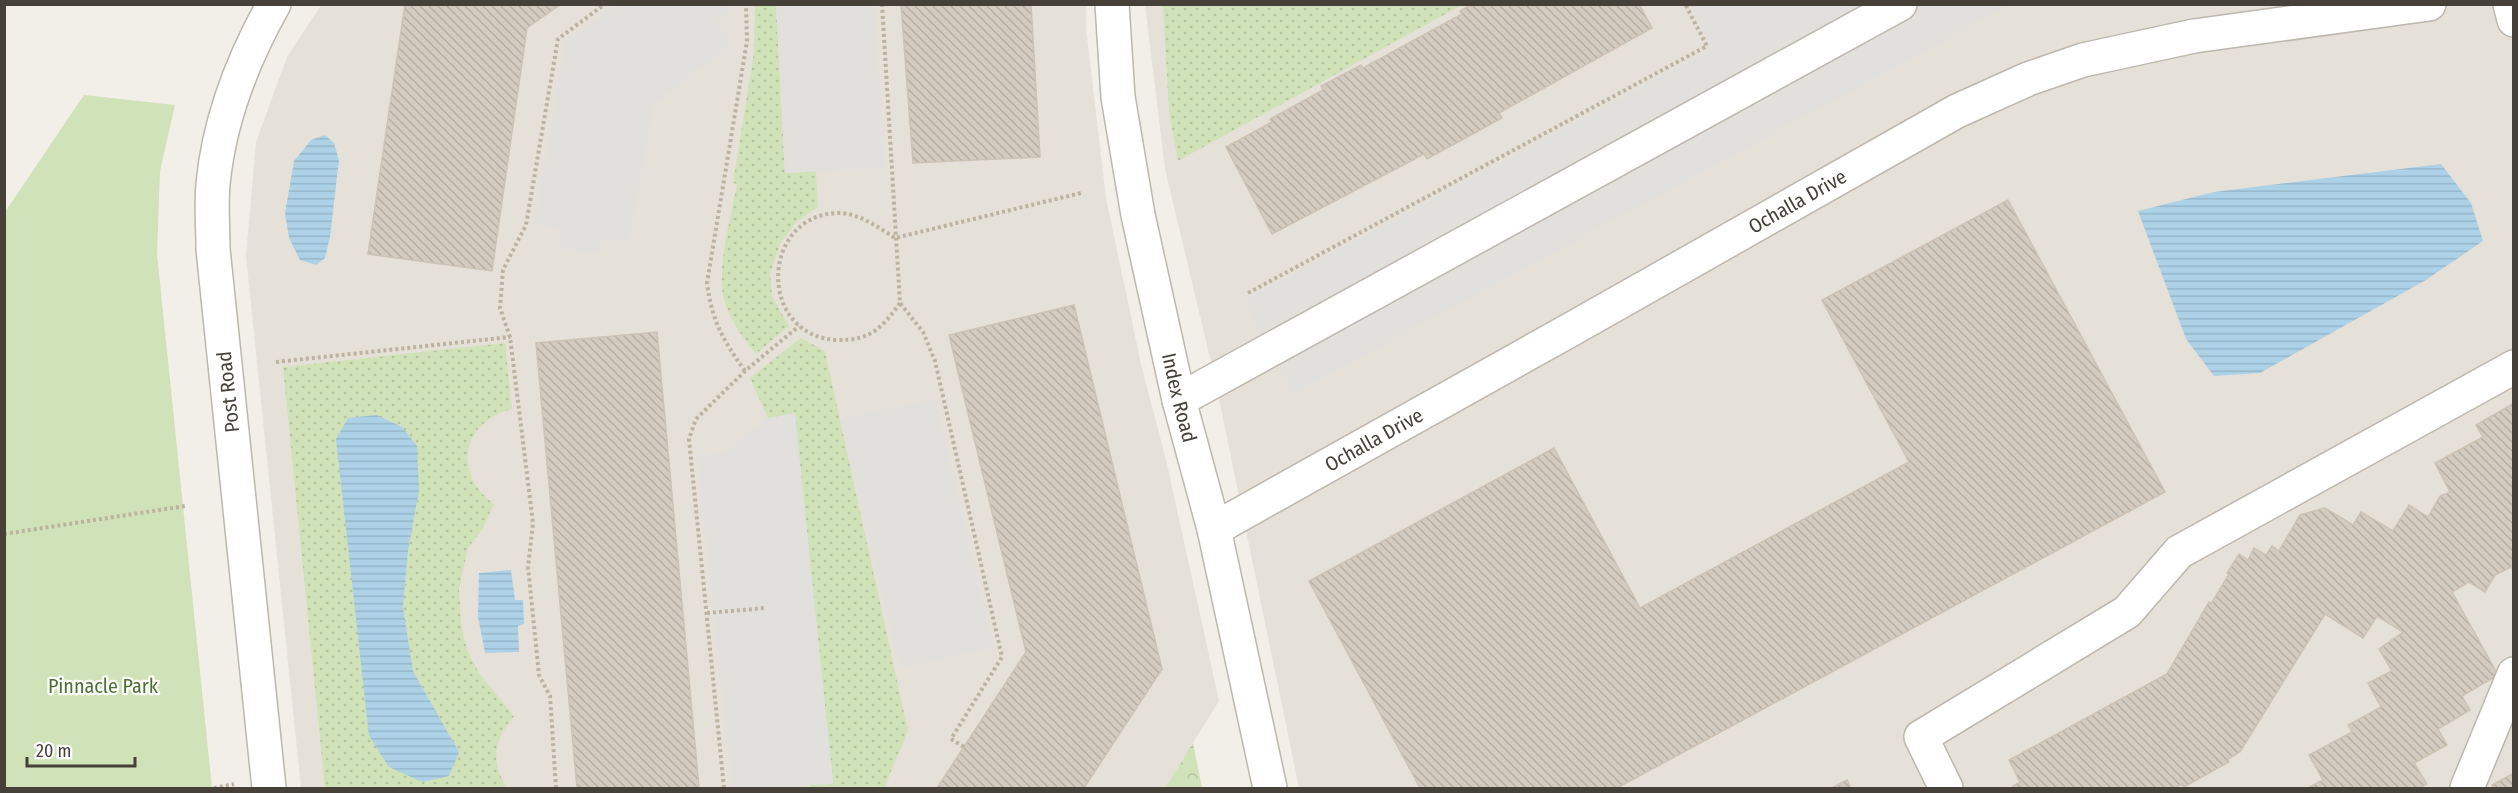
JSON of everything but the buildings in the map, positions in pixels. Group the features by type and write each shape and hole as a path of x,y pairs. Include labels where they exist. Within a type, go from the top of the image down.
{"street":[{"name":"Post Road","path":"269,789 213,249 213,183 226,116 252,42 274,4"},
{"name":"Index Road","path":"1112,4 1118,97 1138,215 1179,400 1214,529 1270,789"},
{"path":"1179,400 1900,4"},
{"name":"Ochalla Drive","path":"1214,529 1581,325 1957,111 2028,79 2083,60 2194,36 2429,4"},
{"path":"2510,4 2514,20"},
{"path":"1946,789 1921,737 2127,612 2179,552 2514,367"},
{"path":"2467,789 2514,674"}],"path":[{"path":"556,789 550,696 539,675 528,567 533,523 510,337 501,308 503,270 526,225 558,39 605,4"},
{"path":"745,372 726,345 711,311 707,283 747,41 746,4"},
{"path":"882,4 900,303 923,332 935,361 1002,657 951,739 964,747"},
{"path":"1248,293 1707,46 1685,4"},
{"path":"900,303 887,322 869,336 852,340 825,338 809,333 799,326 782,302 777,283 779,259 791,236 809,220 837,213 869,221 895,238 1081,193"},
{"path":"724,789 689,439 696,419 745,372 799,326"},
{"path":"276,362 510,337"},
{"path":"4,534 185,506"},
{"path":"707,613 765,608"}],"shaded area":[{"path":"619,4 729,5 732,8 716,21 731,44 654,104 629,241 602,239 597,253 559,248 561,228 535,225 565,43"},
{"path":"321,5 1086,5 1086,28 1106,198 1141,364 1167,464 1219,701 1165,788 301,788 246,256 256,142 287,57"},
{"path":"776,5 875,5 883,168 785,173"},
{"path":"1145,5 2499,5 2514,29 2513,788 1299,788 1214,375 1165,169"},
{"path":"1690,5 2010,5 1293,394 1245,300 1713,49"},
{"path":"934,399 994,647 900,668 840,419"},
{"path":"795,413 833,784 733,788 697,456 724,453 768,418"}],"green space":[{"path":"1163,4 1462,5 1178,161 1169,112"},
{"path":"755,5 776,5 785,173 816,171 818,207 797,221 780,244 770,274 772,296 789,326 756,354 729,313 723,293 722,278 725,246 737,184 733,183 754,52"},
{"name":"Pinnacle Park","path":"84,95 175,105 160,171 157,254 212,788 5,788 5,212"},
{"path":"801,338 825,351 908,731 884,788 810,788 810,785 833,783 794,414 768,418 750,378"},
{"path":"505,343 512,409 495,416 482,425 473,437 468,450 468,464 472,478 481,492 494,504 483,528 468,548 459,589 461,624 467,650 479,673 514,716 502,734 496,760 507,788 325,788 283,367","holes":["408,551 403,607 413,671 459,752 369,736"]},
{"path":"1193,743 1202,788 1165,788"}],"water":[{"path":"325,135 334,143 339,160 330,237 325,258 316,265 300,260 289,238 285,213 294,161 311,140"},
{"path":"2441,164 2471,203 2483,241 2426,280 2260,373 2214,376 2186,339 2138,211 2214,192"},
{"path":"377,415 402,427 417,446 419,490 408,551 403,607 413,671 459,752 449,776 422,782 389,767 369,736 336,439 348,418"},
{"path":"511,570 515,600 523,600 524,624 518,626 519,652 485,653 478,617 479,573"}]}
